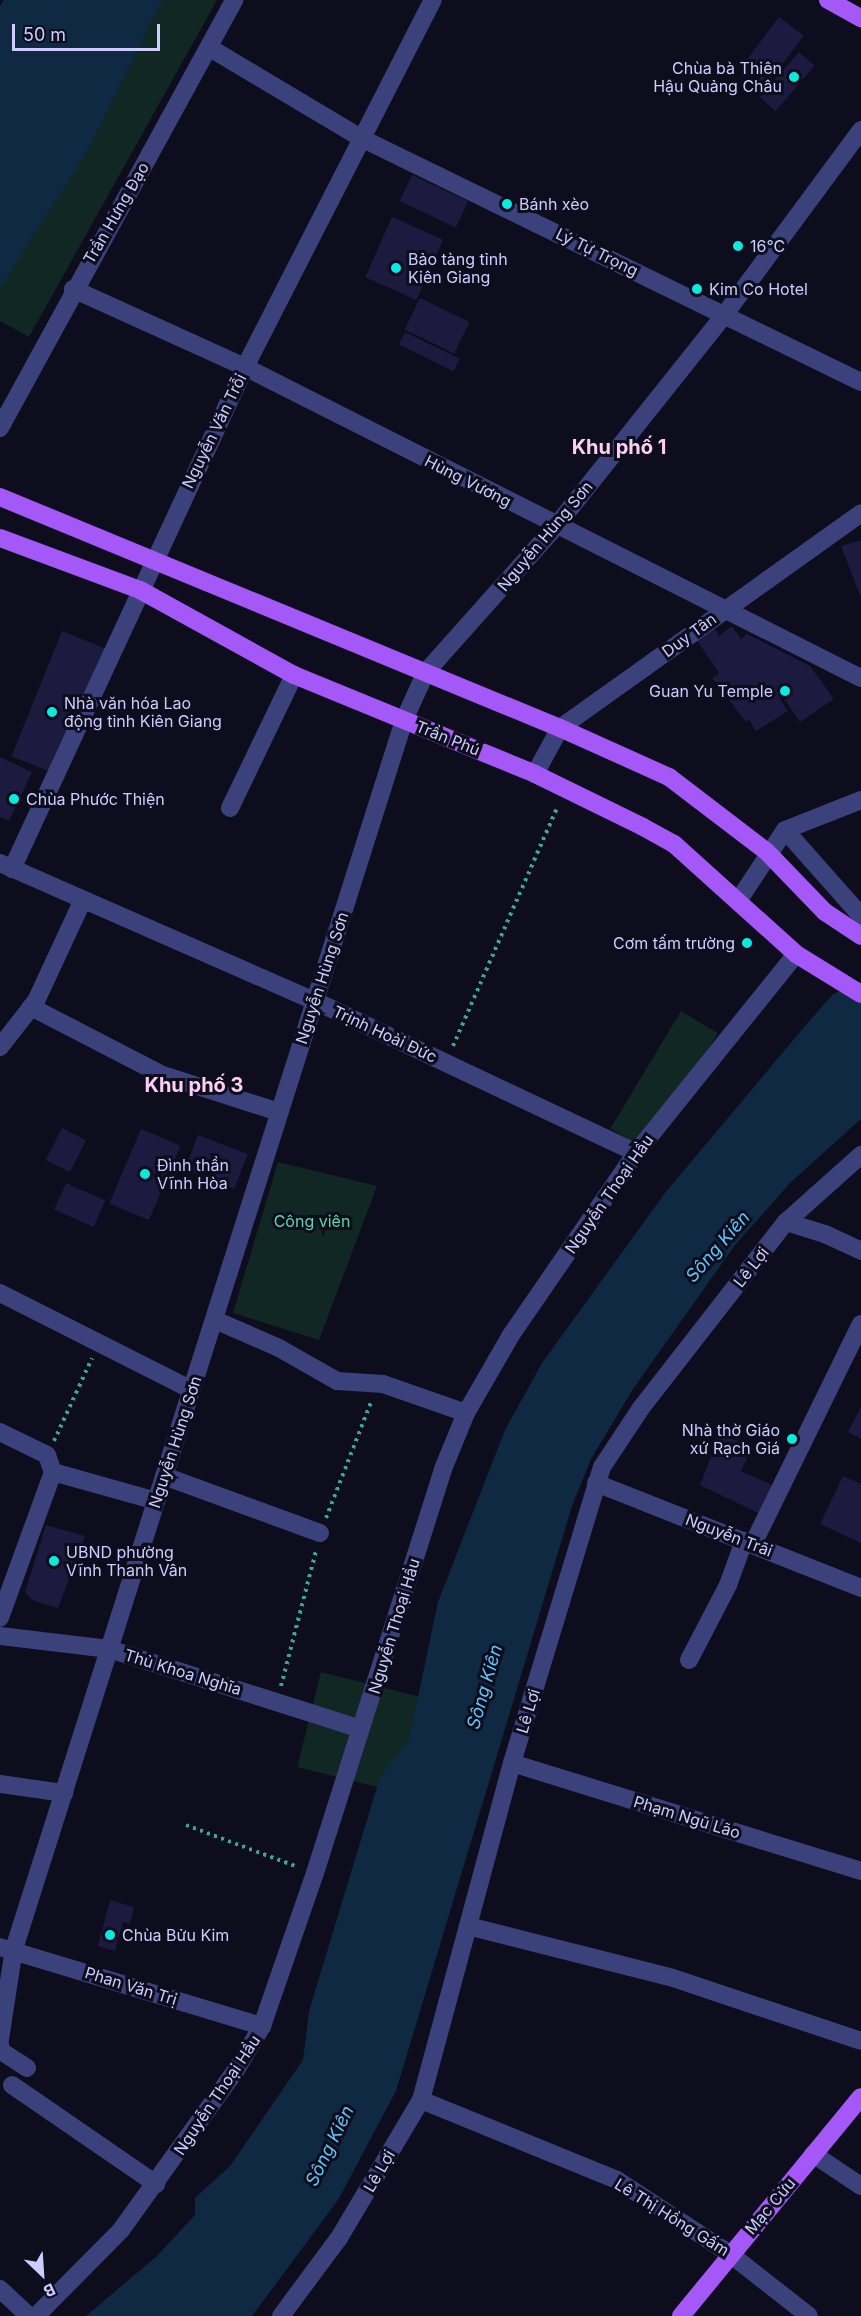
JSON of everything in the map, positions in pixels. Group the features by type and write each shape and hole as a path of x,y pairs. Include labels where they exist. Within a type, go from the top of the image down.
{"main road":[{"path":"828,0 861,18"},
{"path":"0,497 560,728 669,777 767,852 837,921 861,936"},
{"name":"Trần Phú","path":"0,538 140,590 294,675 535,774 674,844 796,954 861,994"},
{"name":"Mạc Cửu","path":"681,2316 861,2097"}],"street":[{"name":"Trần Hưng Đạo","path":"0,428 73,289 210,48 234,0"},
{"name":"Nguyễn Văn Trỗi","path":"6,866 245,367 433,0"},
{"name":"Lý Tự Trọng","path":"210,48 361,138 861,382"},
{"name":"Nguyễn Hùng Sơn","path":"0,2039 7,1948 64,1793 216,1320 279,1112 404,720 426,672 556,526 725,314 861,130"},
{"name":"Hùng Vương","path":"73,289 245,367 853,674"},
{"name":"Duy Tân","path":"535,774 560,728 861,513"},
{"path":"853,674 861,660"},
{"path":"230,808 294,675"},
{"path":"738,901 767,852 785,830 861,800"},
{"path":"785,830 861,916"},
{"name":"Trịnh Hoài Đức","path":"6,866 82,902 315,1001 636,1153"},
{"path":"0,1047 31,1007 82,902"},
{"name":"Nguyễn Thoại Hầu","path":"36,2316 121,2230 237,2070 262,2026 315,1873 443,1469 466,1413 511,1335 636,1153 796,954"},
{"path":"31,1007 163,1075 279,1112"},
{"name":"Lê Lợi","path":"281,2316 339,2238 421,2100 512,1763 596,1483 612,1449 641,1408 786,1222 861,1155"},
{"path":"786,1222 825,1234 861,1251"},
{"path":"0,1293 192,1390"},
{"path":"216,1320 279,1348 337,1381 383,1384 466,1413"},
{"path":"689,1660 861,1324"},
{"path":"0,1432 50,1464 156,1501"},
{"path":"0,1618 50,1464"},
{"path":"164,1476 320,1533"},
{"name":"Nguyễn Trãi","path":"596,1483 861,1588"},
{"name":"Thủ Khoa Nghĩa","path":"0,1636 110,1649 361,1729"},
{"name":"Phạm Ngũ Lão","path":"512,1763 861,1871"},
{"path":"0,1784 64,1793"},
{"path":"468,1926 670,1977 861,2041"},
{"name":"Phan Văn Trị","path":"7,1948 262,2026"},
{"path":"0,2044 1,2051 27,2068"},
{"path":"12,2085 156,2184"},
{"name":"Lê Thị Hồng Gấm","path":"421,2100 617,2180 730,2254 809,2316"},
{"path":"813,2154 861,2186"},
{"path":"0,2289 29,2316"}],"path":[{"path":"446,1062 566,789"},
{"path":"50,1464 99,1342"},
{"path":"186,1826 315,1873"}],"green space":[{"path":"151,0 217,0 29,337 0,321 0,270"},
{"path":"681,1011 718,1033 647,1151 610,1128"},
{"name":"Công viên","path":"278,1162 377,1186 319,1340 233,1313"},
{"path":"321,1672 441,1702 418,1797 297,1767"}],"water":[{"path":"4,0 162,0 89,148 0,288 0,6"},
{"name":"Sông Kiên","path":"861,982 861,1119 791,1182 735,1245 633,1389 591,1459 572,1506 396,2091 338,2200 252,2316 86,2316 157,2256 195,2215 195,2198 230,2166 303,2060 309,2011 380,1777 409,1740 438,1602 505,1430 542,1363 665,1193 833,994"}],"building":[{"path":"779,17 804,36 765,87 740,68"},
{"path":"799,52 815,66 775,111 760,97"},
{"path":"412,175 468,201 456,227 400,201"},
{"path":"392,217 443,240 416,300 365,277"},
{"path":"420,298 469,322 454,354 405,329"},
{"path":"405,332 460,359 454,371 399,345"},
{"path":"861,540 861,598 841,546"},
{"name":"Guan Yu Temple","path":"712,624 719,636 732,626 741,639 747,634 810,666 834,699 800,722 783,697 780,699 788,711 756,731 749,719 746,722 712,678 719,673 694,636"},
{"name":"Nhà văn hóa Lao động tỉnh Kiên Giang","path":"62,631 107,649 56,774 11,756"},
{"name":"Chùa Phước Thiện","path":"0,757 32,772 9,821 0,817"},
{"path":"62,1128 86,1140 70,1172 46,1160"},
{"name":"Đình thần Vĩnh Hòa","path":"141,1129 181,1146 149,1220 109,1204"},
{"path":"198,1135 247,1154 234,1189 185,1170"},
{"path":"66,1183 105,1200 93,1227 54,1209"},
{"path":"861,1407 861,1439 848,1432"},
{"path":"720,1433 752,1448 741,1471 772,1485 758,1513 700,1485"},
{"path":"843,1476 861,1484 861,1543 820,1524"},
{"name":"UBND phường Vĩnh Thanh Vân","path":"46,1525 85,1536 58,1608 32,1600 25,1592"},
{"name":"Chùa Bửu Kim","path":"110,1900 134,1907 130,1924 123,1922 115,1951 98,1946"}],"place":[{"name":"Chùa bà Thiên Hậu Quảng Châu","path":"794,77"},
{"name":"Bánh xèo","path":"507,204"},
{"name":"16°C","path":"738,246"},
{"name":"Bảo tàng tỉnh Kiên Giang","path":"396,268"},
{"name":"Kim Co Hotel","path":"697,289"},
{"name":"Guan Yu Temple","path":"785,691"},
{"name":"Nhà văn hóa Lao động tỉnh Kiên Giang","path":"52,712"},
{"name":"Chùa Phước Thiện","path":"14,799"},
{"name":"Cơm tấm trường","path":"747,943"},
{"name":"Đình thần Vĩnh Hòa","path":"145,1174"},
{"name":"Nhà thờ Giáo xứ Rạch Giá","path":"792,1439"},
{"name":"UBND phường Vĩnh Thanh Vân","path":"54,1561"},
{"name":"Chùa Bửu Kim","path":"110,1935"}],"district":[{"name":"Khu phố 1","path":"619,447"},
{"name":"Khu phố 3","path":"194,1085"}]}
